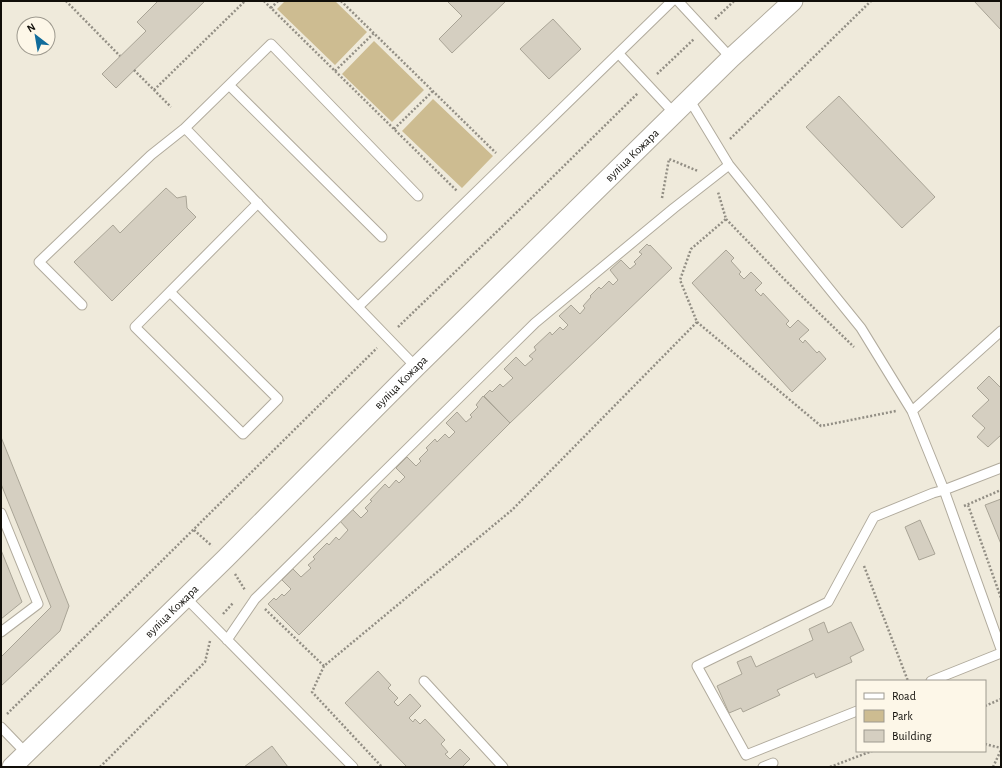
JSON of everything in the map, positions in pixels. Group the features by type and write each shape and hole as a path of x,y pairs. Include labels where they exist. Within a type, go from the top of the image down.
{"street":[{"name":"вуліца Кожара","path":"12,767 226,558 416,367 674,113 793,1"}],"lane":[{"path":"358,307 672,1"},
{"path":"678,1 731,58"},
{"path":"82,304 39,262 151,155 185,128 271,44 418,196"},
{"path":"619,54 674,113"},
{"path":"229,85 382,237"},
{"path":"689,99 729,165 862,328 912,411 944,490 951,513 1001,648"},
{"path":"185,128 416,367"},
{"path":"227,640 256,599 535,323 674,208 729,165"},
{"path":"170,292 278,399 243,434 135,327 258,203"},
{"path":"912,411 1001,331"},
{"path":"856,711 746,755 697,666 828,602 874,517 1001,468"},
{"path":"1,513 38,604 1,632"},
{"path":"185,597 353,767"},
{"path":"934,680 1001,653"},
{"path":"424,682 503,767"},
{"path":"1,726 26,753"},
{"path":"763,767 773,763"}],"path":[{"path":"66,1 120,56"},
{"path":"154,90 245,1"},
{"path":"264,1 467,201"},
{"path":"271,8 278,1"},
{"path":"341,1 506,163"},
{"path":"7,714 388,337 734,1"},
{"path":"720,150 871,1"},
{"path":"335,71 374,33"},
{"path":"134,70 171,108"},
{"path":"394,130 433,90"},
{"path":"669,159 714,177 726,219 785,280 858,351"},
{"path":"726,219 691,249 680,280 697,322 821,426 896,411"},
{"path":"382,767 312,692 324,666 512,510 697,322"},
{"path":"893,405 899,417"},
{"path":"951,513 1001,490"},
{"path":"968,505 1001,598"},
{"path":"194,530 226,558 244,590 256,599 324,666"},
{"path":"857,549 908,680"},
{"path":"986,706 1001,699"},
{"path":"986,744 1001,749 993,767"},
{"path":"831,767 869,752"}],"green space":[{"path":"285,1 335,1 367,32 335,65 277,9"},
{"path":"374,41 424,90 392,122 342,74"},
{"path":"433,99 493,156 462,188 402,131"}],"building":[{"path":"158,1 205,1 116,88 102,74 146,31 137,22"},
{"path":"447,1 506,1 452,53 439,39 462,16"},
{"path":"974,1 1001,1 1001,30"},
{"path":"553,19 581,49 549,79 520,49"},
{"path":"839,96 935,197 902,228 806,127"},
{"path":"166,188 177,198 186,196 187,208 196,217 112,301 74,262 113,225 120,233"},
{"path":"647,244 649,246 650,245 672,268 510,423 484,396 490,390 492,392 500,384 503,387 513,378 504,369 516,357 525,366 533,359 529,356 536,350 534,347 550,332 552,335 560,327 563,330 568,325 559,316 571,305 580,314 585,308 583,306 591,297 590,296 599,287 601,289 609,281 613,285 618,280 610,270 621,260 630,269 636,264 634,262 642,254 639,252"},
{"path":"726,250 734,258 731,261 741,272 739,274 744,279 751,272 762,283 755,290 761,296 763,293 789,321 786,324 790,328 798,320 809,330 799,339 803,343 805,340 817,353 819,351 826,359 792,392 692,283"},
{"path":"989,376 1000,387 1001,386 1001,435 988,447 977,437 985,428 972,416 989,400 977,388"},
{"path":"483,396 510,423 299,635 268,604 274,598 276,600 282,594 284,596 291,589 282,580 293,569 301,577 311,568 308,565 315,559 313,557 327,543 329,545 336,537 339,540 348,530 340,521 352,509 361,518 368,511 365,508 372,501 370,500 385,484 389,488 396,480 399,483 405,477 396,468 407,457 416,466 421,461 419,459 428,450 426,448 435,439 437,442 445,434 449,438 455,432 446,423 457,412 466,422 472,417 470,415 478,407 476,405"},
{"path":"1,437 69,606 60,631 1,686 1,657 51,607 1,484"},
{"path":"1001,499 1001,544 985,505"},
{"path":"920,520 935,554 919,560 905,527"},
{"path":"1,550 22,602 1,619"},
{"path":"824,622 828,633 851,622 864,650 850,657 852,662 816,678 814,673 777,690 780,695 743,712 741,708 729,713 717,686 742,674 737,662 751,656 756,667 813,640 809,629"},
{"path":"378,671 391,685 388,688 398,698 394,702 398,706 410,694 421,706 409,718 413,722 415,719 420,724 425,719 445,740 441,744 448,752 445,754 450,759 460,749 470,759 462,767 407,767 345,703"},
{"path":"272,746 288,767 244,767"}]}
